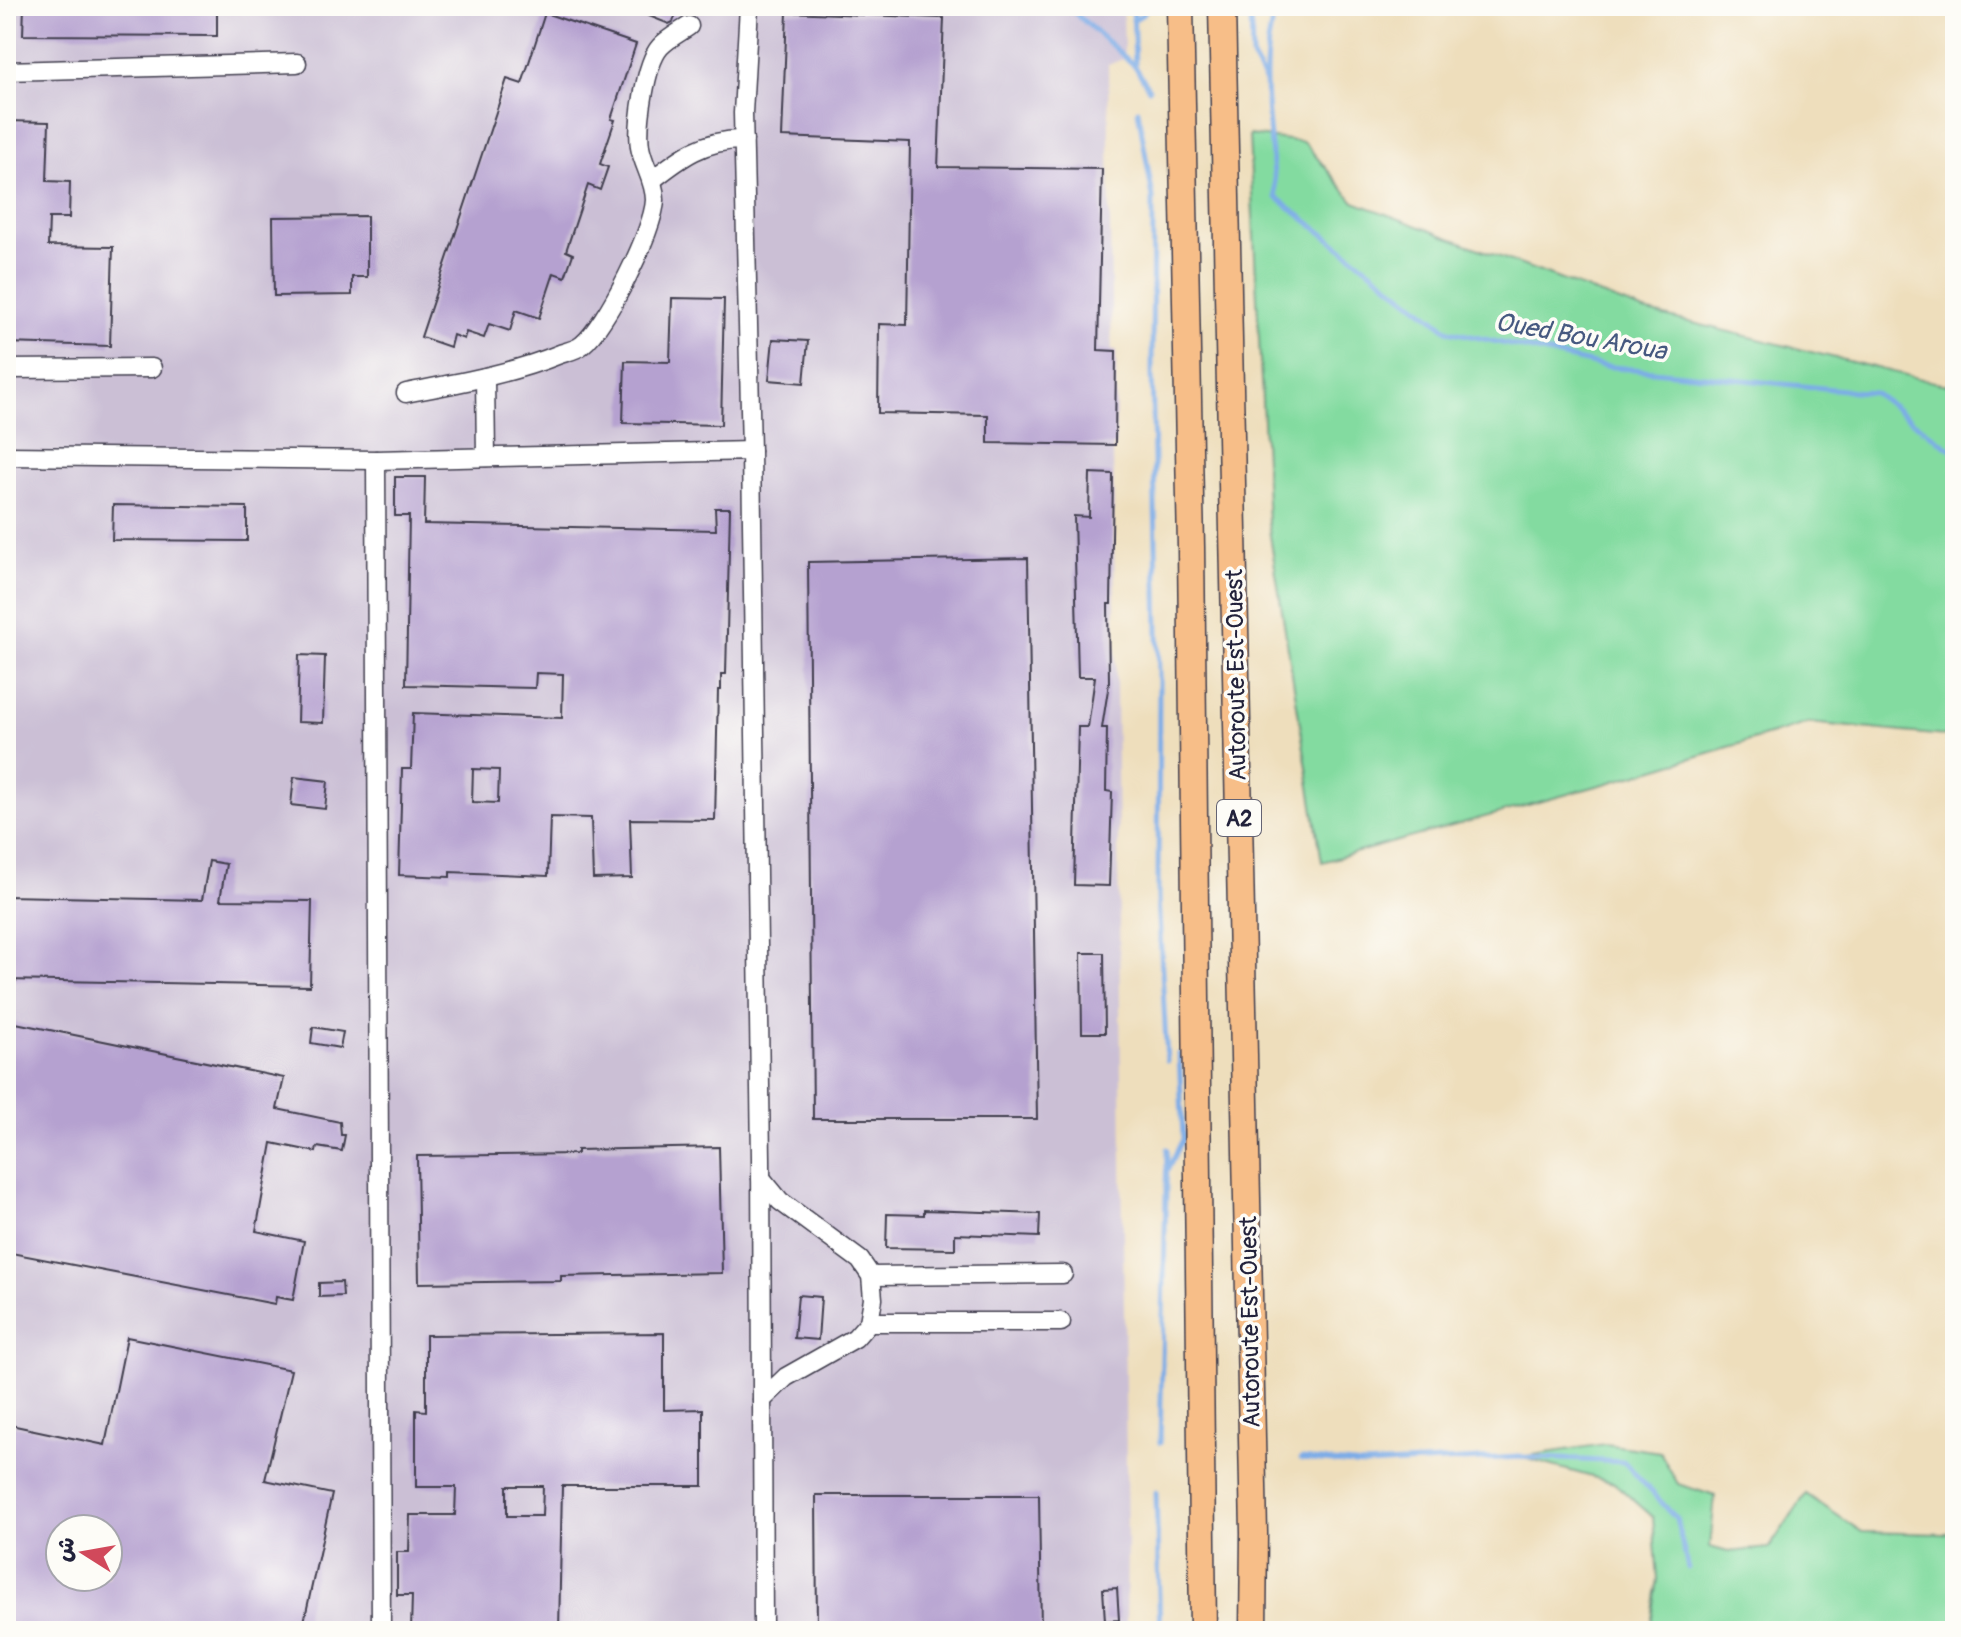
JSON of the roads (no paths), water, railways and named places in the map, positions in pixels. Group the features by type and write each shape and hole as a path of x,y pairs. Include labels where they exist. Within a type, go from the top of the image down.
{"highway":[{"name":"Autoroute Est-Ouest","path":"1180,6 1191,547 1203,1631"},
{"name":"Autoroute Est-Ouest","path":"1222,6 1253,1631"}],"street":[{"path":"749,6 743,113 761,1178 763,1631"},
{"path":"406,393 485,377 545,360 582,346 603,319 647,238 655,200 652,180 640,147 639,117 646,83 659,48 689,26"},
{"path":"6,71 297,63"},
{"path":"652,180 677,160 706,145 724,139 744,140"},
{"path":"6,369 152,368"},
{"path":"485,377 486,457"},
{"path":"6,456 376,460 751,451"},
{"path":"376,460 381,1631"},
{"path":"761,1178 780,1201 860,1260 871,1276 873,1299 869,1322 855,1338 786,1377 762,1400"},
{"path":"871,1276 1063,1274"},
{"path":"869,1322 1061,1322"}],"waterway":[{"path":"1067,6 1135,66 1149,89"},
{"path":"1133,6 1135,65"},
{"path":"1133,20 1143,14 1148,6"},
{"path":"1251,6 1252,58 1265,81"},
{"name":"Oued Bou Aroua","path":"1277,6 1270,29 1266,76 1276,197 1449,331 1603,366 1874,393 1955,452"},
{"path":"1138,110 1153,198 1152,373 1159,675 1158,898 1167,1061"},
{"path":"1168,1169 1183,1139 1179,1054"},
{"path":"1160,1443 1167,1149"},
{"path":"1301,1459 1364,1465 1520,1457 1624,1462 1676,1518 1688,1568"},
{"path":"1156,1492 1160,1631"}]}
